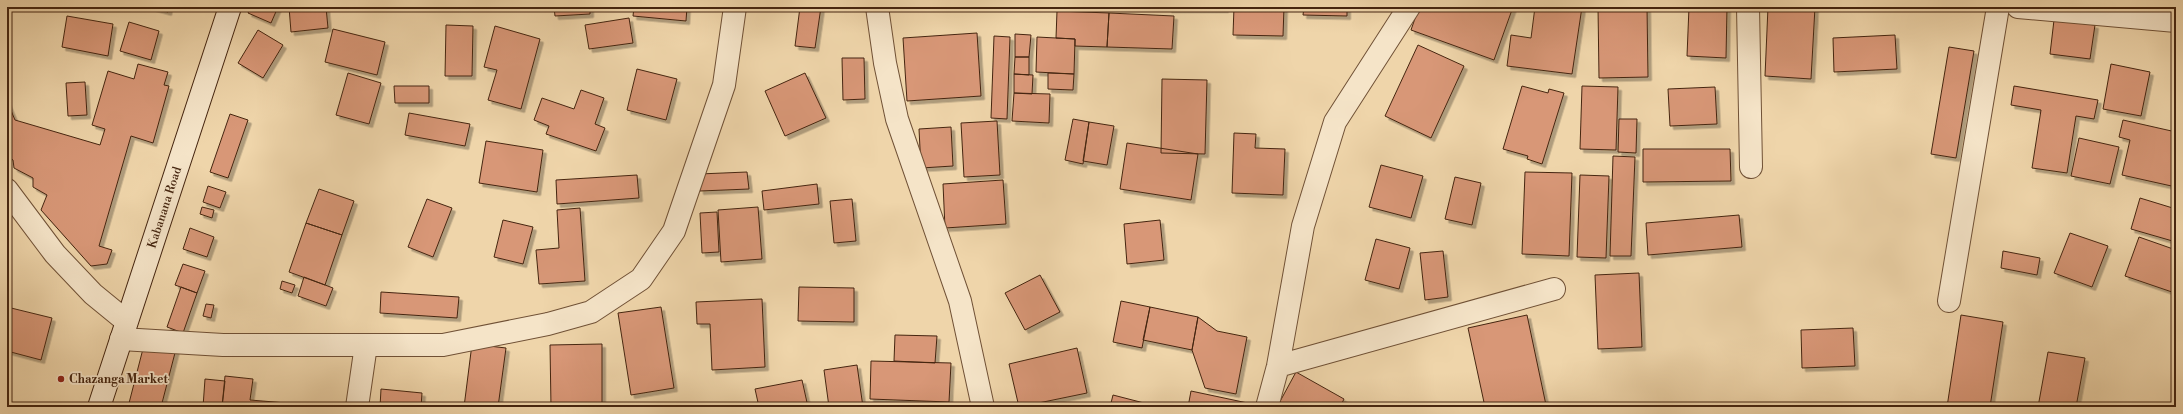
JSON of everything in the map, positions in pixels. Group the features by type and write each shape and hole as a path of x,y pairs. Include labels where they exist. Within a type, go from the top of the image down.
{"street":[{"name":"Kabanana Road","path":"99,407 230,7"},
{"path":"7,190 55,254 93,294 123,330 223,345 443,346 548,324 591,312 641,279 674,231 724,85 735,7"},
{"path":"878,7 885,63 897,119 960,301 983,407"},
{"path":"1267,407 1278,366 1303,226 1335,122 1409,7"},
{"path":"1748,7 1751,167"},
{"path":"1949,301 1998,7"},
{"path":"2018,7 2176,21"},
{"path":"1278,366 1554,289"},
{"path":"358,407 366,345"}],"building":[{"path":"150,7 169,7 168,12"},
{"path":"251,7 278,7 271,23 248,13"},
{"path":"289,7 326,7 328,28 291,32"},
{"path":"554,7 590,7 590,14 555,16"},
{"path":"634,7 687,7 686,21 633,16"},
{"path":"800,7 821,7 815,48 795,46"},
{"path":"1168,7 1225,7 1225,9 1168,9"},
{"path":"1234,7 1284,7 1283,36 1233,35"},
{"path":"1304,7 1347,7 1347,16 1303,15"},
{"path":"1419,7 1513,7 1494,60 1411,30"},
{"path":"1535,7 1582,7 1572,74 1507,66 1511,35 1531,38"},
{"path":"1598,7 1647,7 1648,77 1599,78"},
{"path":"1689,7 1727,7 1726,58 1687,56"},
{"path":"1768,7 1815,7 1811,79 1765,76"},
{"path":"1057,11 1109,13 1107,47 1075,46 1075,39 1056,38"},
{"path":"1109,13 1174,16 1172,49 1107,47"},
{"path":"67,16 113,24 108,56 62,47"},
{"path":"629,18 633,43 589,49 585,25"},
{"path":"2054,20 2095,25 2090,59 2050,54"},
{"path":"129,22 159,31 151,60 120,51"},
{"path":"446,25 473,26 472,76 445,76"},
{"path":"495,26 540,39 521,109 488,100 497,70 484,67"},
{"path":"333,29 385,42 377,75 325,62"},
{"path":"258,30 283,45 263,78 238,63"},
{"path":"977,33 981,96 907,101 903,38"},
{"path":"1015,34 1031,35 1029,57 1015,57"},
{"path":"1895,35 1897,69 1834,72 1833,38"},
{"path":"994,36 1010,37 1007,119 991,118"},
{"path":"1037,37 1075,39 1074,74 1036,72"},
{"path":"1418,45 1464,66 1431,138 1385,116"},
{"path":"1949,47 1974,51 1956,158 1931,154"},
{"path":"1015,57 1029,57 1029,75 1014,74"},
{"path":"842,58 864,58 865,99 843,100"},
{"path":"138,64 168,72 164,85 169,86 153,143 131,136 99,246 112,250 107,264 91,266 41,210 47,195 33,187 33,178 14,168 13,160 7,155 7,101 15,120 100,145 105,129 92,125 108,71 134,79"},
{"path":"2111,64 2150,72 2141,116 2103,109"},
{"path":"637,69 677,79 666,120 627,110"},
{"path":"348,73 381,83 369,124 336,115"},
{"path":"805,73 826,118 785,136 765,91"},
{"path":"1048,73 1074,74 1073,90 1048,89"},
{"path":"1014,74 1033,75 1032,94 1014,93"},
{"path":"1162,79 1207,80 1205,154 1161,153"},
{"path":"85,82 87,115 68,116 66,83"},
{"path":"394,86 429,86 429,103 395,103"},
{"path":"1522,86 1548,93 1549,89 1564,93 1542,164 1527,159 1528,156 1503,149"},
{"path":"1582,86 1618,87 1616,150 1580,149"},
{"path":"2014,86 2098,100 2094,119 2076,116 2067,173 2032,168 2041,110 2011,105"},
{"path":"1715,87 1717,124 1670,126 1668,89"},
{"path":"581,90 604,98 595,124 605,128 596,151 546,134 549,126 534,120 542,98 574,109"},
{"path":"1014,93 1050,94 1049,123 1012,121"},
{"path":"409,113 470,124 465,146 405,135"},
{"path":"230,114 248,120 228,178 210,172"},
{"path":"1073,119 1089,122 1083,164 1065,160"},
{"path":"1619,119 1637,119 1636,153 1618,152"},
{"path":"2123,120 2176,132 2176,187 2122,175 2130,140 2119,137"},
{"path":"997,121 1000,175 964,177 961,123"},
{"path":"1089,122 1114,126 1107,165 1083,161"},
{"path":"951,127 953,166 921,168 919,129"},
{"path":"1234,133 1256,134 1255,148 1285,149 1283,195 1232,193"},
{"path":"2079,138 2119,147 2110,184 2071,176"},
{"path":"486,141 543,150 537,192 479,183"},
{"path":"1127,143 1198,154 1191,200 1120,189"},
{"path":"1643,149 1730,149 1731,181 1643,182"},
{"path":"1613,156 1635,157 1631,256 1610,256"},
{"path":"1381,165 1423,176 1411,218 1369,207"},
{"path":"747,172 749,189 700,191 699,174"},
{"path":"1525,172 1572,173 1569,256 1522,254"},
{"path":"637,175 639,198 557,204 556,180"},
{"path":"1580,175 1609,176 1606,258 1577,257"},
{"path":"1455,177 1481,183 1472,225 1445,219"},
{"path":"1003,180 1006,224 945,228 943,184"},
{"path":"817,184 819,204 764,210 762,191"},
{"path":"208,186 226,192 220,208 203,202"},
{"path":"319,189 354,201 342,235 306,223"},
{"path":"2140,198 2176,209 2176,242 2131,229"},
{"path":"427,199 452,208 433,257 408,247"},
{"path":"852,199 856,241 834,243 830,201"},
{"path":"202,207 214,210 212,218 200,214"},
{"path":"758,207 762,259 721,262 718,210"},
{"path":"580,208 585,281 539,284 536,250 559,248 557,210"},
{"path":"717,212 719,252 702,253 700,213"},
{"path":"1739,215 1742,247 1648,255 1646,223"},
{"path":"503,220 533,227 523,264 494,257"},
{"path":"1160,220 1164,260 1127,264 1124,224"},
{"path":"306,223 342,235 325,285 289,272"},
{"path":"190,228 214,237 207,257 183,249"},
{"path":"2070,233 2108,246 2092,287 2054,273"},
{"path":"2139,237 2176,250 2176,279 2172,292 2125,276"},
{"path":"1376,239 1410,248 1399,289 1365,280"},
{"path":"1443,251 1448,297 1425,300 1420,253"},
{"path":"2003,251 2040,258 2037,275 2001,268"},
{"path":"183,264 205,271 197,293 175,285"},
{"path":"1639,273 1642,347 1598,349 1595,275"},
{"path":"1040,275 1060,312 1025,330 1005,293"},
{"path":"304,277 333,288 326,306 298,296"},
{"path":"282,281 295,285 292,293 280,289"},
{"path":"181,287 197,293 183,333 167,327"},
{"path":"799,287 854,288 854,322 798,321"},
{"path":"381,292 459,297 457,318 380,313"},
{"path":"762,299 765,367 712,370 710,324 697,324 696,302"},
{"path":"1121,301 1150,307 1142,348 1113,342"},
{"path":"206,304 214,305 211,318 203,316"},
{"path":"7,307 52,318 41,360 7,351"},
{"path":"661,307 674,388 631,395 618,313"},
{"path":"1150,307 1198,317 1192,350 1143,340"},
{"path":"1527,315 1546,405 1485,407 1468,328"},
{"path":"1961,315 2003,322 1990,407 1947,407"},
{"path":"1198,317 1217,331 1247,337 1236,394 1205,388 1192,350"},
{"path":"1853,328 1855,366 1802,368 1801,330"},
{"path":"895,335 937,336 935,363 894,361"},
{"path":"145,341 176,349 161,407 128,407"},
{"path":"472,344 506,348 498,407 464,407"},
{"path":"602,344 602,407 551,407 550,345"},
{"path":"1077,348 1087,393 1019,407 1009,364"},
{"path":"2048,352 2085,358 2076,407 2038,407"},
{"path":"871,361 951,363 949,402 870,399"},
{"path":"857,365 863,407 829,407 824,370"},
{"path":"1296,372 1344,399 1340,407 1277,407"},
{"path":"225,376 253,379 250,400 299,404 299,407 222,407"},
{"path":"205,379 225,381 222,407 203,407"},
{"path":"802,380 808,407 759,407 755,389"},
{"path":"381,389 422,393 421,407 380,407"},
{"path":"1191,391 1257,405 1257,407 1188,407"},
{"path":"1113,395 1144,403 1143,407 1110,407"},
{"path":"635,404 688,405 688,407 635,407"}],"place":[{"name":"Chazanga Market","path":"61,379"}]}
